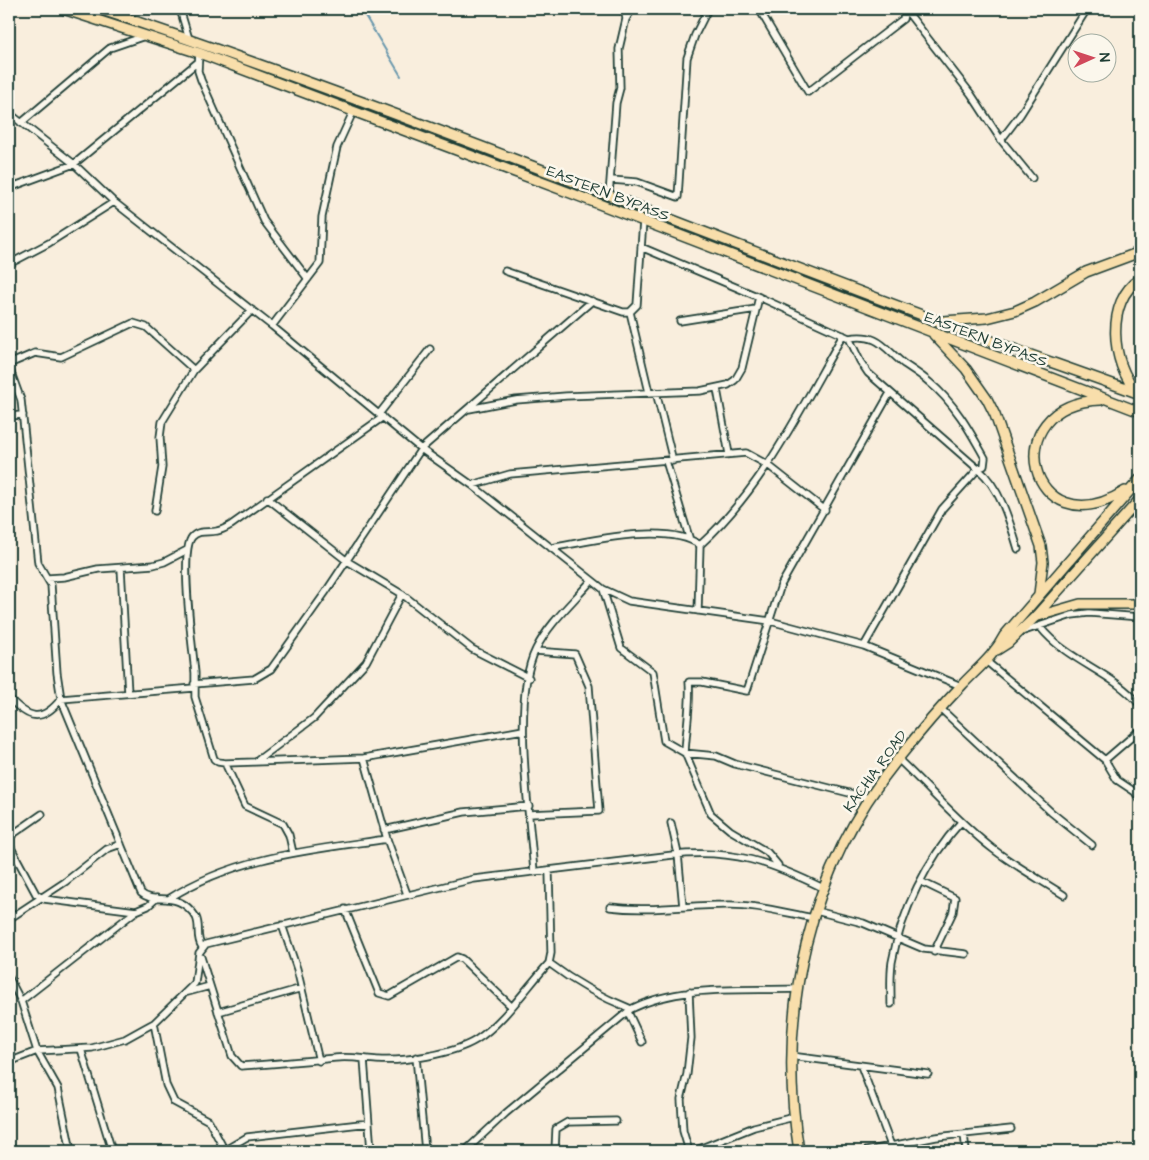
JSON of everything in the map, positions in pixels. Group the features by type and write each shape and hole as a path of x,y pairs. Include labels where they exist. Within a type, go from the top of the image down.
{"highway":[{"name":"EASTERN BYPASS","path":"63,9 145,36 199,58 353,112 1140,412"},
{"name":"EASTERN BYPASS","path":"99,9 190,39 609,195 937,321 1140,394"},
{"path":"937,321 1002,315 1035,302 1086,272 1140,252"},
{"path":"1140,279 1126,291 1120,302 1115,333 1125,374 1130,384 1140,394"},
{"path":"930,331 978,384 995,415 1041,546 1043,562 1039,596"},
{"path":"1106,400 1085,401 1072,405 1050,421 1035,442 1036,472 1043,485 1052,495 1064,502 1076,505 1108,502 1134,486"},
{"name":"KACHIA ROAD","path":"799,1151 794,1117 791,1056 796,989 823,888 845,840 869,798 898,759 961,686 996,650 1004,636 1140,479"},
{"path":"996,650 1020,632 1035,617 1140,499"},
{"path":"1035,617 1080,604 1140,604"}],"street":[{"path":"180,9 190,39"},
{"path":"620,9 625,13 626,20"},
{"path":"609,195 616,103 620,88 619,49 626,20 632,9"},
{"path":"611,180 637,182 678,196 687,58 695,34 708,9"},
{"path":"759,9 808,92 903,19 905,9"},
{"path":"905,9 971,94 1001,140 1032,178"},
{"path":"1001,140 1020,115 1087,9"},
{"path":"21,123 110,48 145,36"},
{"path":"9,188 74,164 199,58"},
{"path":"199,58 201,80 264,221 308,279"},
{"path":"272,326 320,263 322,217 338,147 353,112"},
{"path":"9,113 74,164 114,202 272,326 381,416 472,485 603,589 629,602 770,621 864,646 961,686"},
{"path":"9,264 49,243 114,202"},
{"path":"630,312 637,305 643,221"},
{"path":"641,247 759,297 846,337 861,336 876,339 930,382 953,405 985,458 984,466 978,469 942,509 864,646"},
{"path":"505,270 592,301 630,312"},
{"path":"467,410 516,400 717,389 736,380 742,368 759,297"},
{"path":"9,698 24,713 30,715 48,712 61,699 254,679 271,669 347,561 421,448 592,301"},
{"path":"680,321 756,309"},
{"path":"154,511 162,467 160,429 162,422 194,370 252,310"},
{"path":"630,312 649,392"},
{"path":"194,370 146,327 133,323 61,356 35,353 9,365 21,400 38,562 48,578 52,592 57,673 61,699 141,892 145,897 170,898 187,907 196,918 198,924 197,938 232,1056 240,1066 319,1061 335,1058 379,1060 436,1054 469,1044 497,1023 549,963 551,953 549,870"},
{"path":"846,337 864,367 890,393 986,476 996,492 1012,528 1018,549"},
{"path":"698,611 700,545 714,532 768,465 846,337"},
{"path":"430,348 381,416 222,530 202,531 194,535 189,542 187,550 187,583 195,673 194,686 214,759 224,763 364,758 523,730"},
{"path":"717,389 729,454"},
{"path":"656,392 670,461 689,537"},
{"path":"780,867 767,852 730,830 711,814 685,753 687,715 691,708 689,682 702,682 747,691 781,585 890,393"},
{"path":"9,416 23,415"},
{"path":"472,485 510,474 746,454 768,465 825,510"},
{"path":"267,498 347,561 402,594 472,649 529,678"},
{"path":"551,548 638,535 689,537 700,545"},
{"path":"48,578 159,564 187,550"},
{"path":"121,568 128,693"},
{"path":"534,872 523,730 529,678 535,651 548,629 591,581"},
{"path":"603,589 621,648 653,672 664,741 685,753 716,756 735,764 869,798"},
{"path":"257,761 314,718 366,662 402,594"},
{"path":"1020,632 1072,615 1089,613 1140,616"},
{"path":"1040,627 1052,642 1115,681 1140,705"},
{"path":"530,814 599,811 589,686 585,675 575,654 535,651"},
{"path":"986,661 1105,760 1117,780 1135,792 1140,800"},
{"path":"941,709 1051,812 1092,845"},
{"path":"1105,760 1140,730"},
{"path":"364,758 384,830 407,894"},
{"path":"898,759 961,822 994,850 1064,895"},
{"path":"224,763 245,806 283,824 289,835 293,852"},
{"path":"384,830 464,812 529,806"},
{"path":"9,837 42,814"},
{"path":"891,1004 892,963 898,938 937,852 961,822"},
{"path":"671,823 678,854 683,907"},
{"path":"170,898 188,886 269,856 387,839"},
{"path":"9,844 40,897"},
{"path":"9,919 65,882 107,849 122,844"},
{"path":"9,1062 37,1051 82,1049 125,1039 154,1023 188,992 198,977 201,950 206,944 474,879 678,854 705,853 732,856 780,867 823,888"},
{"path":"922,882 955,898 953,912 934,952"},
{"path":"40,897 136,910 142,910 157,898"},
{"path":"610,908 631,910 727,904 751,906 863,924 934,952 966,954"},
{"path":"21,1001 136,910"},
{"path":"345,910 379,993 389,996 457,958 462,959 511,1006"},
{"path":"282,925 302,988 319,1061"},
{"path":"549,963 576,983 630,1011 642,1042"},
{"path":"9,978 21,1001 37,1051 58,1088 71,1151"},
{"path":"188,992 210,986"},
{"path":"218,1012 302,988"},
{"path":"465,1151 506,1113 630,1011 646,1001 689,992 796,989"},
{"path":"689,992 691,1038 687,1074 681,1099 683,1131 689,1151"},
{"path":"154,1023 166,1085 174,1102 209,1121 225,1151 247,1137 369,1123"},
{"path":"82,1049 112,1151"},
{"path":"791,1056 928,1074"},
{"path":"416,1057 425,1151"},
{"path":"364,1059 371,1151"},
{"path":"861,1066 892,1148"},
{"path":"694,1151 754,1127 794,1117"},
{"path":"555,1151 556,1129 568,1122 616,1121"},
{"path":"866,1151 964,1134 1011,1129"},
{"path":"964,1134 966,1151"},
{"path":"9,1147 16,1151"}],"waterway":[{"path":"361,9 401,76"}]}
